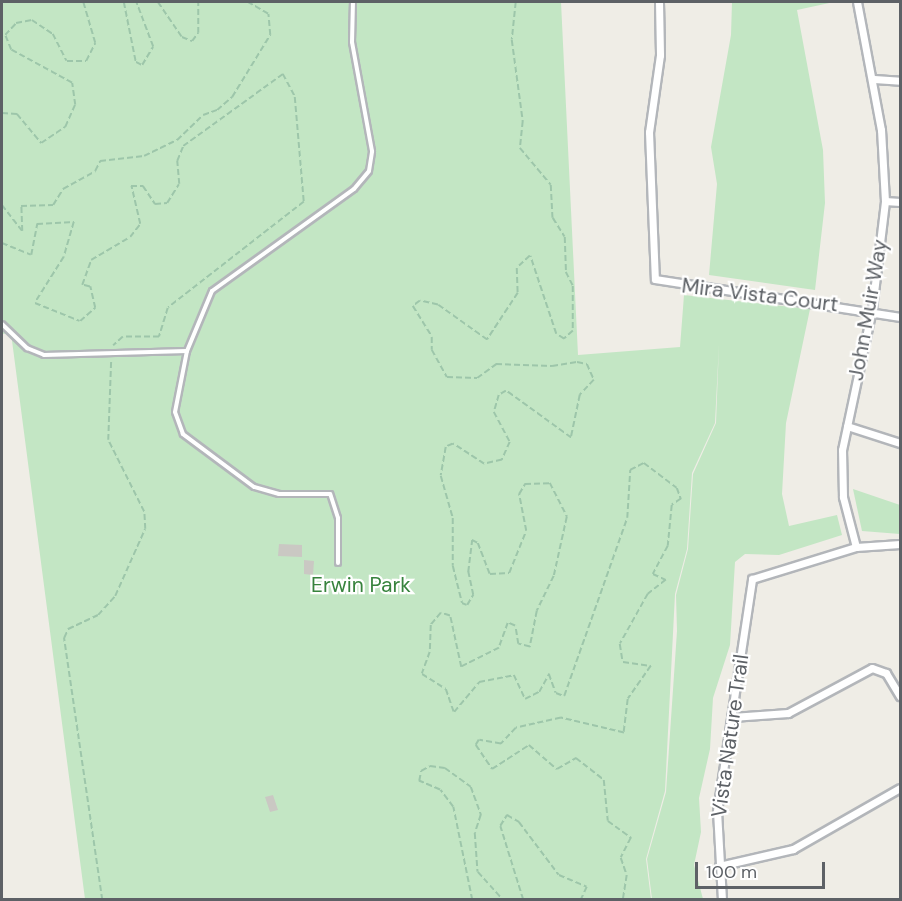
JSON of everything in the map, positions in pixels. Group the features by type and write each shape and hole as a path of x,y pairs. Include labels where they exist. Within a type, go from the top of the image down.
{"street":[{"name":"Mira Vista Court","path":"659,2 660,55 649,132 655,279 872,309 900,317"},
{"name":"John Muir Way","path":"856,547 841,475 847,426 872,309 885,201 874,80 857,2"},
{"path":"874,80 900,81"},
{"path":"885,201 900,202"},
{"path":"847,426 900,443"},
{"path":"856,547 900,544"},
{"name":"Vista Nature Trail","path":"722,900 718,866 717,811 755,575 856,547"},
{"path":"732,717 788,713 878,669 900,696"},
{"path":"718,866 793,849 900,788"}],"lane":[{"path":"338,563 338,518 330,494 262,490 183,434 175,412 187,351 218,284 354,189 369,171 372,151 352,42 353,2"},
{"path":"2,324 37,353 112,356 187,351"}],"path":[{"path":"2,113 17,114 41,143 65,127 75,105 72,83 11,50 5,35 16,23 32,20 53,34 67,61 86,61 95,43 83,2"},
{"path":"124,2 136,62 142,65 153,46 136,2"},
{"path":"158,2 182,37 192,41 198,33 198,2"},
{"path":"2,205 22,231 21,206 53,205 63,189 95,171 100,161 144,156 177,140 203,115 217,110 232,97 270,35 268,14 247,2"},
{"path":"516,2 512,40 523,122 520,148 551,186 553,218 565,237 566,272 573,286 573,331 564,339 556,334 533,256 519,262 518,293 487,340 438,305 420,301 413,306 432,337 432,350 447,377 477,378 496,364 552,366 577,362 591,369 594,380 580,395 571,438 506,391 499,395 494,412 510,442 502,460 484,464 453,444 446,447 441,476 453,518 453,566 462,603 473,595 468,572 472,540 478,543 490,573 509,573 526,531 519,494 525,484 550,483 567,517 554,576 537,611 530,647 518,644 515,626 508,623 500,648 461,667 450,616 441,612 431,625 430,652 422,674 446,688 454,712 479,682 514,675 525,699 539,693 549,674 556,693 564,696 627,518 630,470 644,463 677,488 681,500 672,505 668,546 653,574 666,580 648,594 620,644 623,662 651,666 628,699 624,733 561,718 516,728 501,744 479,740 477,745 492,769 529,745 557,769 576,758 604,780 608,821 631,838 621,858 627,875 623,900"},
{"path":"2,243 31,255 37,224 74,222 76,230 64,257 35,303 80,321 95,309 90,287 82,285 91,260 130,237 140,224 131,186 142,186 155,204 167,203 179,184 177,161 183,146 283,74 295,97 304,202 168,308 159,337 117,339 112,356 110,450 144,512 145,529 115,596 98,615 68,629 64,638 102,900"},
{"path":"472,900 453,807 440,790 419,781 421,771 430,766 445,768 471,787 481,815 475,833 478,872 503,900"},
{"path":"523,900 501,826 507,815 519,822 559,875 587,887 581,900"}],"green space":[{"name":"Erwin Park","path":"2,2 561,2 578,355 680,347 684,295 810,309 786,423 782,494 789,526 837,515 842,535 779,555 745,554 735,562 730,645 713,698 710,749 699,798 701,832 694,865 703,899 652,899 647,859 666,792 677,631 676,595 688,549 693,474 716,423 719,344 715,423 692,473 687,549 675,594 665,791 646,859 651,899 85,899 11,333 2,334"},
{"path":"732,2 834,2 797,10 823,150 825,203 815,290 709,275 717,184 711,147 731,35"},
{"path":"853,489 900,505 900,534 862,531"}],"building":[{"path":"279,544 302,545 302,557 278,556"},
{"path":"304,560 314,561 313,575 304,574"},
{"path":"273,795 278,810 270,812 265,797"}]}
